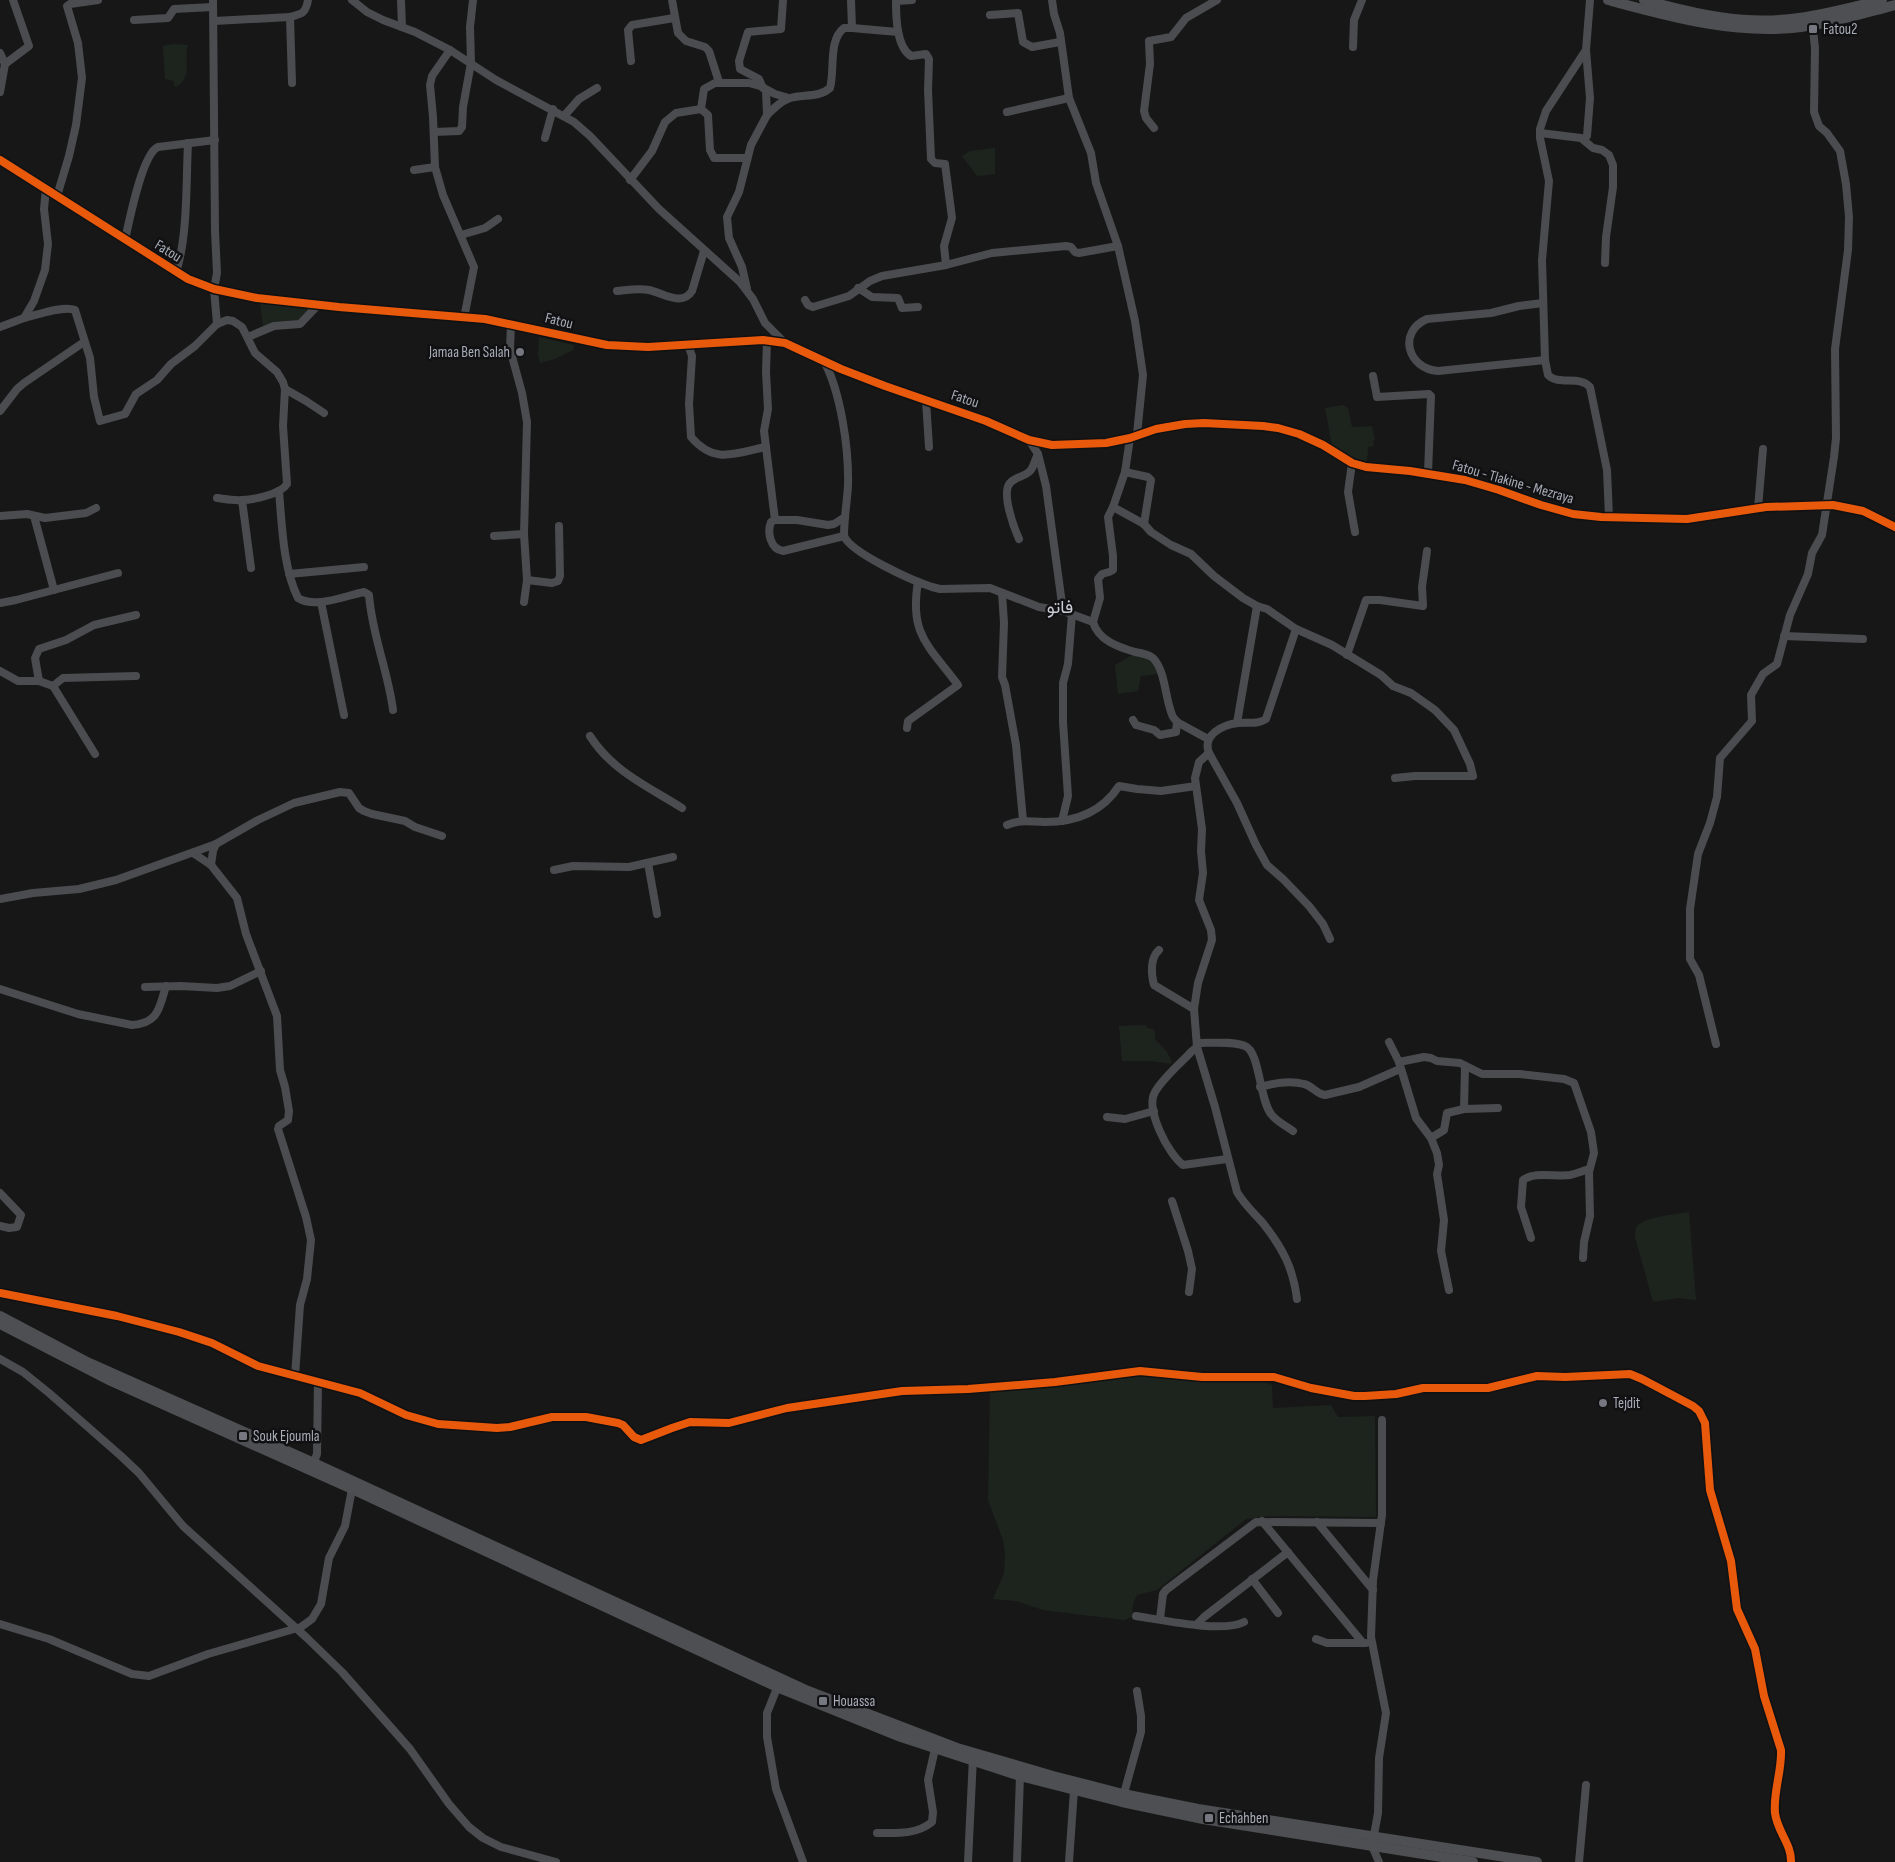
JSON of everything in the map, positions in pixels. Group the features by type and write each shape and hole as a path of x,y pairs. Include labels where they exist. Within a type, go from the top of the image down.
{"main road":[{"path":"1608,0 1678,18 1738,28 1767,29 1895,5"},
{"path":"1644,0 1692,13 1720,18 1766,20 1812,20 1882,0"},
{"path":"0,1316 113,1377"},
{"path":"0,1324 19,1336 312,1467 842,1714 935,1749 1053,1776 1122,1798"},
{"path":"312,1467 352,1489 413,1514"},
{"path":"528,1567 765,1682 779,1683 883,1721 1020,1776 1074,1790 1228,1819 1537,1862"},
{"path":"1228,1819 1362,1836 1377,1841 1390,1849 1473,1862"}],"street":[{"path":"5,64 29,46 13,0"},
{"path":"57,196 76,125 82,78 78,43 67,6 98,0"},
{"path":"214,21 290,17 302,14 306,10 308,0"},
{"name":"Fatou","path":"352,0 367,12 450,50 496,80 574,122 704,252 740,282 747,290 765,323 785,342 824,361 926,401 986,421 1029,440 1052,445 1106,444 1134,436"},
{"path":"401,0 402,27"},
{"path":"434,132 459,131 462,129 462,107 471,63 472,0"},
{"path":"672,0 678,33 686,41 705,47 709,51 719,82"},
{"path":"767,114 764,89 759,79 740,69 739,62 748,32 781,29 783,0"},
{"path":"851,0 852,28"},
{"path":"912,0 896,0 898,32 907,54 911,56 926,54 929,59 928,90 931,159 934,163 945,164 951,207 951,226 944,246 946,265"},
{"path":"1052,0 1060,32 1069,98 1091,153 1096,183 1118,246 1142,362 1142,388 1134,436 1125,472 1108,517 1113,570 1102,574 1098,579 1100,598 1092,622"},
{"path":"1154,128 1146,118 1144,111 1150,64 1149,41 1171,37 1186,18 1217,0"},
{"path":"1353,47 1354,20 1362,0"},
{"path":"1584,139 1587,136 1590,98 1586,50 1590,0"},
{"path":"134,20 168,18 170,12 174,10 213,3 217,273 214,289 217,324"},
{"path":"990,15 1018,13 1023,42 1032,47 1060,42"},
{"path":"290,17 292,83"},
{"path":"632,62 628,30 632,24 674,18"},
{"path":"1716,1044 1699,974 1690,959 1690,909 1698,854 1710,823 1717,797 1720,758 1752,721 1750,694 1763,674 1777,664 1790,615 1808,574 1812,553 1822,535 1835,447 1835,349 1848,250 1849,217 1840,151 1827,133 1819,126 1814,112 1815,48 1812,20"},
{"path":"747,290 742,267 730,238 726,221 739,192 746,158 767,114 789,98 817,94 828,90 831,83 832,60 839,35 844,28 898,32"},
{"path":"450,50 432,76 430,85 435,167 443,195 474,267 464,318"},
{"path":"1586,50 1546,111 1540,133 1548,181 1542,260 1545,360 1546,372 1551,378 1579,381 1586,383 1590,387 1607,470 1608,517"},
{"path":"0,53 5,64 0,92"},
{"path":"701,109 704,89 719,82 749,83 789,98"},
{"path":"564,116 579,99 597,88"},
{"path":"1008,112 1069,98"},
{"path":"545,138 553,109"},
{"path":"630,180 652,151 665,122 676,113 701,109 708,115 710,150 714,158 746,158"},
{"path":"1540,133 1584,139 1593,148 1609,154 1613,165 1613,187 1606,237 1605,263"},
{"path":"125,240 142,173 153,150 158,147 188,142 215,140"},
{"path":"176,272 184,215 188,142"},
{"name":"Fatou","path":"0,160 176,272 214,289 257,298 510,324 607,345 641,348 765,340 785,342"},
{"path":"414,170 435,167"},
{"path":"24,318 34,301 45,270 47,253 44,209 46,189"},
{"path":"460,235 485,228 498,219"},
{"path":"805,300 808,305 813,306 849,296 870,280 882,276 946,265 992,253 1066,246 1079,253 1118,246"},
{"path":"617,291 642,290 684,299 692,291 704,252"},
{"path":"858,288 872,298 898,298 902,308 918,307"},
{"path":"34,301 35,307 44,314"},
{"path":"1543,304 1427,320 1414,328 1409,345 1410,352 1415,360 1429,370 1545,360"},
{"path":"248,337 274,326 300,324 318,305"},
{"path":"0,327 24,318 69,308 75,310 92,366 94,397 100,422 125,414 136,394 158,380 172,364 195,346 217,324 227,320 233,321 242,327 256,353 277,372 283,382 286,484 285,488 279,491 242,500 217,498"},
{"path":"765,323 768,334 765,340 768,409 764,431 775,520"},
{"path":"510,324 510,349 522,393 527,422 524,534 526,580 524,602"},
{"path":"0,411 24,383 84,342"},
{"path":"688,345 692,356 689,404 691,437 707,452 712,454 726,454 766,447"},
{"path":"824,361 834,383 845,442 848,486 842,536"},
{"path":"1373,376 1377,397 1429,394 1431,396 1428,473"},
{"path":"284,390 324,412"},
{"path":"926,401 929,447"},
{"name":"Fatou - Tlakine - Mezraya","path":"1134,436 1156,429 1185,424 1204,423 1270,427 1299,434 1323,445 1352,463 1366,467 1428,473 1483,485 1562,512 1608,517 1687,519 1758,508 1826,505 1856,508 1895,527"},
{"path":"1029,440 1038,454 1043,469 1063,611"},
{"path":"1758,508 1763,448"},
{"path":"1019,539 1010,515 1007,487 1012,481 1029,472 1038,454"},
{"path":"1352,463 1348,492 1355,532"},
{"path":"1125,472 1148,477 1151,480 1144,524"},
{"path":"279,491 283,534 290,574 298,598 308,602 321,602 364,592 369,595 373,630 390,685 393,710"},
{"path":"242,500 251,568"},
{"path":"1113,507 1144,524 1151,532 1171,545 1191,554 1227,586 1258,606 1296,628 1332,644 1393,686 1412,693 1435,710 1454,730 1470,764 1473,776 1395,778"},
{"path":"0,516 27,514 45,518 86,513 96,508"},
{"path":"34,516 54,590"},
{"path":"828,525 834,524 845,517"},
{"path":"842,536 782,551 773,547 770,532 771,522 775,520 797,520 828,525 835,528 857,550 918,582 940,589 990,588 1039,607 1063,611 1092,622 1098,634 1108,642 1132,651 1147,654 1154,659 1160,670 1170,712 1177,722 1208,739"},
{"path":"526,580 552,584 558,581 560,576 559,526"},
{"path":"494,536 524,534"},
{"path":"1347,655 1366,600 1423,606 1422,587 1427,552"},
{"path":"290,574 364,567"},
{"path":"0,603 118,573"},
{"path":"906,728 908,721 958,684 932,654 919,629 916,612 918,582"},
{"path":"1002,593 1004,623 1002,677 1016,745 1022,820"},
{"path":"321,602 344,715"},
{"path":"1237,723 1258,606"},
{"path":"1062,820 1068,796 1063,722 1063,683 1068,664 1072,614"},
{"path":"39,681 35,658 40,649 66,640 94,625 136,615"},
{"path":"1296,628 1266,719 1256,723 1237,723 1217,730 1208,739 1207,746 1267,865 1309,906 1330,939"},
{"path":"1784,636 1863,639"},
{"path":"0,671 18,681 39,681 53,686 95,754"},
{"path":"53,686 63,678 136,676"},
{"path":"1133,720 1136,725 1154,730 1160,735 1176,732 1177,722"},
{"path":"590,736 601,751 618,768 682,808"},
{"path":"1209,753 1196,766 1196,786 1202,829 1203,873 1200,900 1211,930 1212,940 1198,983 1194,1009 1198,1045 1237,1192 1242,1201 1261,1222 1287,1260 1291,1268 1297,1299"},
{"path":"1006,825 1022,820 1046,822 1083,816 1103,806 1120,786 1161,791 1196,786"},
{"path":"0,899 33,893 96,886 216,844 279,808 340,792 349,793 359,808 364,811 405,821 415,827 442,836"},
{"path":"211,865 216,844"},
{"path":"193,853 211,865 237,898 246,934 277,1016 280,1070 289,1111 288,1120 278,1126 278,1130 306,1217 311,1240 308,1271 300,1305 294,1376"},
{"path":"554,870 573,866 629,867 673,857"},
{"path":"648,863 658,914"},
{"path":"1159,950 1156,953 1151,971 1154,985 1194,1009"},
{"path":"145,987 217,988 230,986 261,971"},
{"path":"0,989 78,1014 132,1025 141,1024 154,1018 166,986"},
{"path":"1389,1042 1400,1066 1416,1118 1431,1138 1439,1165 1437,1174 1444,1220 1441,1251 1449,1290"},
{"path":"1227,1159 1183,1165 1168,1150 1159,1130 1154,1111 1155,1092 1198,1045 1247,1046 1254,1054 1260,1086 1272,1115 1293,1131"},
{"path":"1260,1086 1294,1082 1316,1089 1320,1094 1325,1095 1359,1087 1400,1066 1424,1057 1436,1061 1456,1062 1477,1072 1488,1074 1520,1074 1564,1079 1574,1083 1594,1144 1594,1153 1589,1169 1590,1216 1584,1242 1583,1258"},
{"path":"1464,1109 1465,1066"},
{"path":"1431,1138 1444,1130 1447,1113 1464,1109 1498,1108"},
{"path":"1107,1117 1125,1119 1154,1111"},
{"path":"1531,1238 1521,1207 1521,1186 1523,1180 1534,1176 1572,1175 1589,1169"},
{"path":"0,1193 21,1215 17,1226 9,1228 0,1226"},
{"path":"1172,1201 1192,1269 1189,1292"},
{"path":"0,1293 110,1314 179,1332 212,1343 258,1366 360,1394 406,1415 438,1424 497,1428 510,1427 552,1417 586,1417 623,1425 634,1437 641,1440 690,1422 729,1423 787,1408 902,1391 968,1389 1048,1383 1140,1372 1202,1377 1274,1377 1311,1388 1360,1396 1396,1394 1423,1388 1488,1388 1537,1376 1565,1377 1630,1374 1693,1406 1699,1411 1705,1423 1710,1490 1731,1561 1738,1609 1755,1649 1764,1696 1781,1750 1782,1759 1775,1799 1775,1816 1791,1853 1791,1862"},
{"path":"0,1359 23,1372 82,1420 116,1451 139,1473 183,1526 305,1636 356,1686 410,1749 449,1804 469,1827 483,1838 501,1847 556,1862"},
{"path":"312,1467 317,1454 318,1382"},
{"path":"1379,1861 1377,1841 1379,1834 1376,1826 1379,1758 1386,1713 1372,1643 1373,1590 1380,1523 1382,1420"},
{"path":"0,1624 49,1639 132,1674 148,1676 195,1658 306,1625 316,1615 321,1604 329,1558 345,1526 352,1489"},
{"path":"1160,1619 1163,1594 1166,1590 1253,1524 1262,1521 1380,1523"},
{"path":"1262,1521 1363,1643"},
{"path":"1317,1522 1373,1590"},
{"path":"1197,1624 1288,1552"},
{"path":"1252,1579 1278,1613"},
{"path":"1136,1616 1197,1624 1236,1626 1244,1622"},
{"path":"305,1636 306,1625"},
{"path":"1316,1639 1327,1643 1372,1643"},
{"path":"765,1682 772,1698"},
{"path":"779,1683 766,1719 772,1774 803,1862"},
{"path":"1122,1798 1141,1732 1141,1716 1137,1691"},
{"path":"877,1833 912,1832 932,1822 933,1812 928,1780 935,1749"},
{"path":"968,1862 973,1757"},
{"path":"1017,1862 1020,1776"},
{"path":"1579,1862 1586,1785"},
{"path":"1069,1862 1074,1790"},
{"path":"1362,1836 1376,1826"},
{"path":"1379,1861 1383,1853 1390,1849"}],"shaded area":[{"path":"173,44 188,45 185,78 176,87 174,86 174,81 165,79 163,46"},
{"path":"995,148 995,174 977,176 962,156 970,151"},
{"path":"260,303 312,309 307,319 263,327"},
{"path":"539,337 574,345 573,350 555,359 540,363 538,355"},
{"path":"1343,405 1348,408 1352,427 1372,426 1375,440 1373,440 1374,446 1368,447 1367,461 1354,459 1332,446 1325,408"},
{"path":"1134,654 1149,660 1158,674 1141,676 1138,691 1118,694 1115,665"},
{"path":"1146,1025 1147,1028 1153,1029 1155,1032 1155,1039 1167,1052 1172,1062 1171,1064 1151,1061 1122,1061 1119,1026"},
{"path":"1689,1212 1696,1300 1678,1298 1653,1302 1635,1237 1636,1228 1642,1222 1648,1220"},
{"path":"1150,1375 1264,1382 1272,1385 1273,1408 1331,1405 1338,1417 1375,1416 1376,1517 1268,1516 1246,1519 1157,1590 1137,1595 1133,1604 1132,1617 1124,1620 1043,1610 1016,1601 993,1599 1004,1573 1005,1554 1003,1540 988,1500 990,1390"}],"cycle path":[{"path":"0,160 188,279 214,289 257,298 485,319 607,345 648,347 763,340 785,343 841,369 885,386 986,421 1029,440 1052,445 1106,443 1130,438 1156,429 1185,424 1263,426 1299,434 1323,445 1352,463 1366,467 1410,471 1465,480 1573,514 1601,517 1687,519 1766,507 1833,505 1863,511 1895,527"},
{"path":"0,1293 117,1316 179,1332 212,1343 258,1366 360,1393 406,1415 438,1424 497,1428 510,1427 552,1417 586,1417 623,1425 634,1437 641,1440 690,1422 729,1423 787,1408 902,1391 968,1389 1055,1382 1140,1371 1202,1377 1274,1377 1311,1388 1354,1396 1396,1394 1423,1388 1488,1388 1537,1376 1565,1377 1630,1374 1693,1406 1699,1411 1705,1423 1710,1490 1731,1561 1737,1609 1755,1649 1764,1696 1781,1750 1775,1797 1775,1813 1778,1826 1791,1856 1791,1862"}],"place":[{"name":"Fatou2","path":"1813,29"},
{"name":"Jamaa Ben Salah","path":"520,352"},
{"name":"Tejdit","path":"1603,1403"},
{"name":"Souk Ejoumla","path":"243,1436"},
{"name":"Houassa","path":"823,1701"},
{"name":"Echahben","path":"1209,1818"}],"district":[{"name":"فاتو","path":"1060,607"}]}
